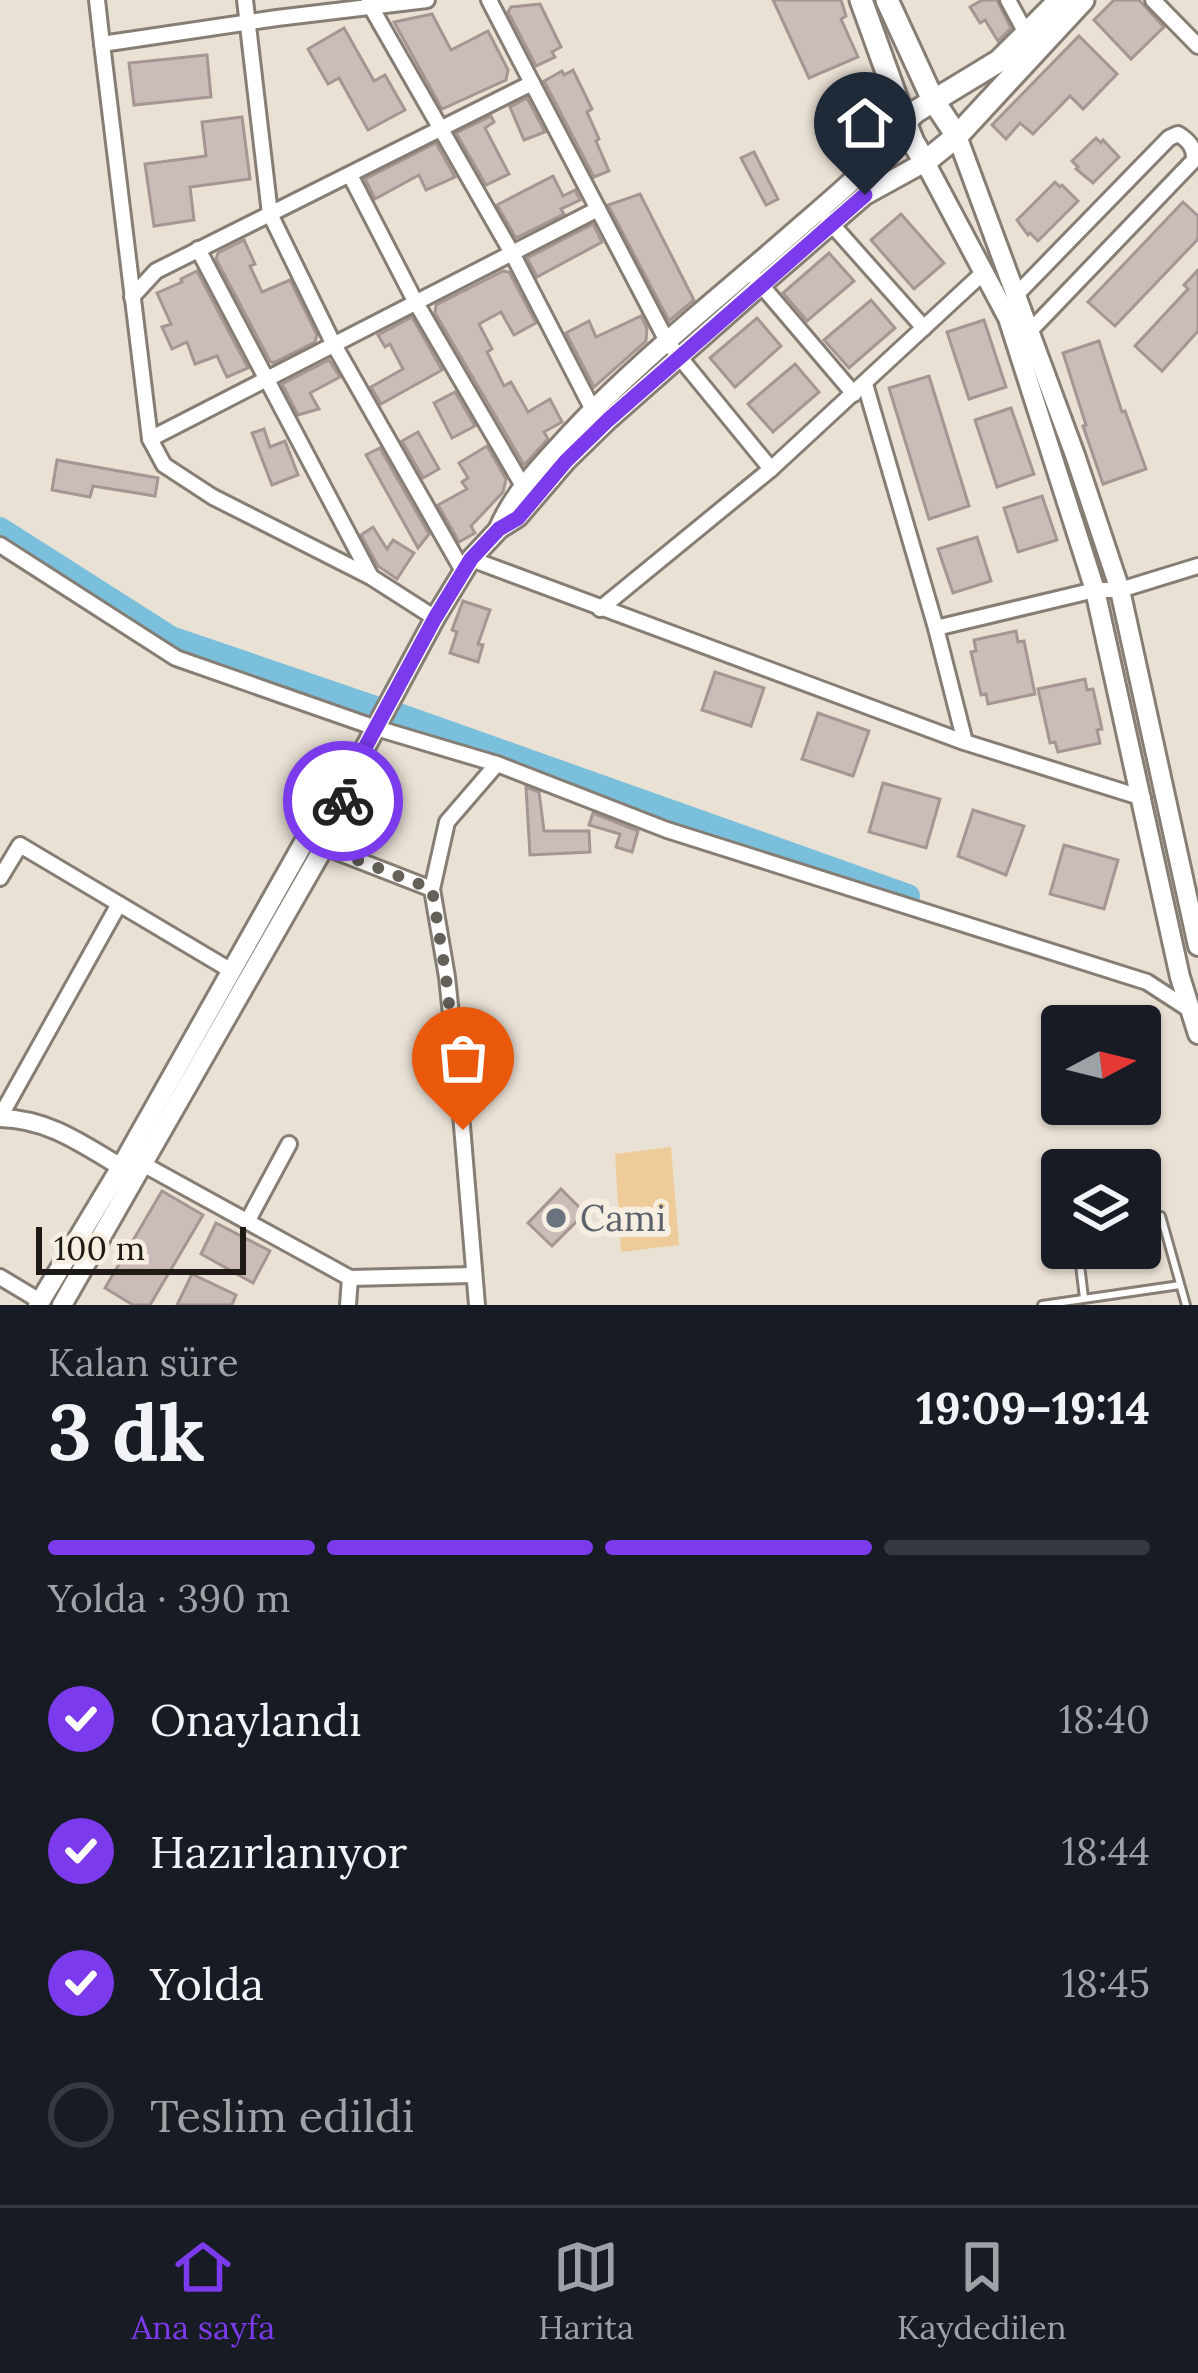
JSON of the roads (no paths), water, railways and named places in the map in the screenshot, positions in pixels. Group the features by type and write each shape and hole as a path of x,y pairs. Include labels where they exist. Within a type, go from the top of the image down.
{"main road":[{"path":"861,0 904,122 1008,318 1095,590 1189,978 1198,1034"},
{"path":"887,0 933,100 957,136 1120,590 1198,946"},
{"path":"62,1305 230,970 316,821 360,757 467,565 499,529 518,518 566,461 674,350 825,217 904,122 988,70 1060,0"},
{"path":"825,217 925,162 957,136 1083,0"},
{"path":"499,529 523,486 593,410 674,350"},
{"path":"39,1303 131,1165 324,847 360,757"}],"street":[{"path":"97,0 150,440 164,465 213,497 371,577 435,618"},
{"path":"245,0 270,214 333,343 467,565 965,742 1142,798"},
{"path":"102,44 370,3 427,0"},
{"path":"489,0 674,350 771,469"},
{"path":"1007,0 1027,35"},
{"path":"1153,0 1198,46"},
{"path":"370,3 512,253 593,410"},
{"path":"132,297 156,272 198,249 532,83"},
{"path":"1017,294 1169,138 1178,134 1192,145 1196,162 1030,331"},
{"path":"350,175 416,302 523,486"},
{"path":"150,440 598,209"},
{"path":"825,217 924,328"},
{"path":"198,249 371,577"},
{"path":"599,609 771,469 984,272"},
{"path":"755,278 860,389 936,628 965,742"},
{"path":"0,545 176,658 376,728 497,764 667,830 1147,982 1194,1011"},
{"path":"936,628 1095,590 1120,590 1198,566"},
{"path":"477,1305 459,1090 432,889 447,822 497,764"},
{"path":"0,843 20,845 230,970"},
{"path":"0,878 20,845"},
{"path":"324,847 432,889"},
{"path":"119,904 0,1118 26,1118 58,1128 350,1278 473,1275"},
{"path":"1147,982 1189,978"},
{"path":"247,1222 289,1144"},
{"path":"0,1277 39,1303"},
{"path":"349,1305 350,1278"}],"lane":[{"path":"1161,1216 1186,1305"},
{"path":"1080,1269 1084,1299"},
{"path":"1042,1305 1102,1301 1180,1285"}],"waterway":[{"path":"0,529 171,638 373,707"},
{"path":"396,714 908,896"}],"place":[{"name":"Cami","path":"556,1218"}]}
